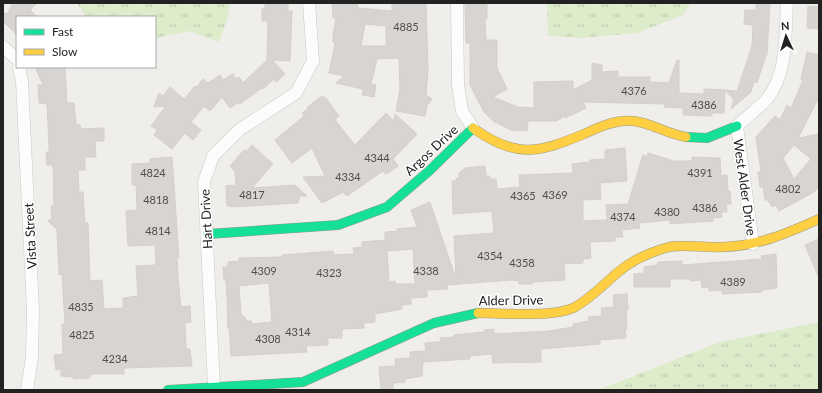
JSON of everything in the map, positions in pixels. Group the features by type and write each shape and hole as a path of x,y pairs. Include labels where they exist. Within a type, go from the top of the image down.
{"street":[{"name":"Hart Drive","path":"214,387 208,234 204,182 213,156 239,130 296,93 313,61 309,3"},
{"path":"456,3 458,85 462,111 473,128"},
{"name":"West Alder Drive","path":"752,244 737,126 767,98 777,80 784,54 787,3"},
{"path":"3,47 16,58"},
{"name":"Vista Street","path":"19,68 22,81 33,310 32,357 27,390"},
{"name":"Argos Drive","path":"208,234 338,225 387,207 429,171 473,128 485,138 513,150 532,151 552,148 604,126 628,121 644,124 676,135 704,138 737,126"},
{"name":"Alder Drive","path":"168,390 303,382 434,323 476,313 550,313 573,308 591,297 618,272 644,256 670,247 724,248 752,244 784,235 819,218"}],"green space":[{"path":"77,3 230,3 228,17 219,42 189,31 156,38 156,16 85,16"},
{"path":"547,3 691,3 683,15 637,33 582,38 548,36"},
{"path":"819,322 819,390 584,390 603,388 720,342"}],"building":[{"path":"13,3 37,3 30,10 36,16 16,16 16,34 3,21 3,13 7,14"},
{"path":"265,3 288,3 288,11 292,11 290,61 272,60 285,74 276,82 274,79 263,89 262,88 240,104 239,102 230,108 222,97 210,111 204,106 191,122 201,130 193,140 185,133 172,149 154,135 157,130 151,126 166,106 154,107 159,93 163,96 170,87 184,99 203,79 208,83 220,75 223,80 233,74 236,79 239,77 243,83 267,60 268,21 262,21 262,9 265,9"},
{"path":"332,3 357,3 358,8 392,11 392,3 426,3 428,70 426,95 432,99 427,106 425,116 396,111 400,89 399,58 377,59 371,84 376,85 374,97 362,95 363,89 336,83 344,76 329,73 335,43 333,42 333,36 336,18 333,18","holes":["365,24 386,26 386,46 361,46"]},
{"path":"465,3 487,3 487,19 485,19 486,40 497,40 497,68 507,89 493,97 518,107 534,108 534,82 573,81 573,90 592,80 592,63 602,65 602,72 618,71 618,77 650,77 650,82 669,83 677,60 679,60 679,93 704,94 704,89 725,90 724,113 712,113 712,116 683,115 683,108 664,107 665,104 583,102 586,108 565,118 565,116 556,121 528,121 527,131 511,130 493,121 484,112 470,85 470,43 466,43"},
{"path":"756,3 770,3 767,55 757,83 754,82 751,92 731,109 734,100 725,90 737,91 752,46 753,25 744,24 745,10 756,10"},
{"path":"808,6 819,7 819,29 807,28"},
{"path":"807,52 819,55 819,97 798,138 819,134 819,186 814,192 779,211 776,205 772,207 768,200 765,200 763,187 760,187 758,172 761,172 756,137 775,116 780,120 787,105 791,108 803,80 801,79","holes":["794,145 811,159 794,179 783,158"]},
{"path":"35,68 65,68 67,103 74,103 76,124 80,125 81,129 104,128 104,141 95,141 96,157 85,157 85,170 78,170 79,192 83,192 85,223 88,223 90,281 102,280 104,309 123,308 123,298 138,296 136,266 156,265 155,245 128,246 126,211 137,210 136,185 132,185 132,164 150,163 150,159 172,157 179,257 177,257 178,278 181,307 190,306 191,322 185,323 186,349 190,349 192,366 124,368 124,374 92,374 89,378 74,379 72,377 61,376 61,369 56,370 54,355 63,354 62,324 65,324 62,274 59,275 57,230 48,221 52,218 51,206 54,206 53,165 47,165 46,152 49,152 47,104 39,103 38,85 43,85"},
{"path":"320,97 325,97 339,116 335,120 355,145 386,113 394,121 395,114 417,134 393,159 398,166 390,172 385,174 383,171 347,196 343,192 322,203 303,177 325,176 312,148 292,163 275,140 304,116 302,113"},
{"path":"252,145 273,164 252,188 295,185 307,196 300,196 298,203 227,206 226,186 236,185 235,171 230,166 244,150 246,152"},
{"path":"625,148 627,181 600,183 601,199 583,200 583,221 607,220 606,205 628,204 643,155 647,157 648,153 674,161 692,161 692,157 720,158 721,176 727,175 731,204 726,204 727,212 721,212 722,217 713,218 713,221 670,224 670,220 639,223 640,228 622,230 623,237 615,237 615,241 590,242 591,258 583,259 583,263 564,264 565,280 532,282 532,284 519,284 519,281 512,280 447,285 448,289 427,290 427,297 411,298 411,304 402,305 402,309 375,314 375,322 364,323 364,328 342,329 342,338 328,338 328,345 306,346 307,352 231,356 227,317 226,280 224,280 223,267 228,267 228,262 239,261 239,258 282,257 282,255 333,251 334,255 354,254 353,248 362,247 362,242 385,240 385,232 417,227 411,210 430,202 456,279 454,236 494,233 492,211 453,214 452,181 456,181 456,179 459,178 459,173 465,168 485,166 486,176 490,176 490,179 496,179 497,189 520,187 519,175 573,173 572,164 590,162 590,160 605,159 605,150","holes":["413,249 415,284 395,284 395,281 389,282 387,251","269,283 272,322 252,324 251,321 248,321 241,314 239,286"]},
{"path":"819,239 819,278 805,245"},
{"path":"776,254 777,288 762,290 762,292 722,294 722,290 709,291 709,287 702,288 701,280 691,281 690,279 670,279 670,287 634,287 634,274 644,273 644,267 658,265 658,262 682,261 682,265 762,259 761,256"},
{"path":"627,294 628,310 626,310 626,338 600,340 600,344 541,349 541,362 493,363 492,354 470,356 470,359 423,362 422,376 405,379 405,382 393,383 393,390 381,390 379,367 396,366 395,359 410,358 410,352 426,351 425,343 438,342 441,341 440,338 454,337 454,335 484,332 484,330 494,329 494,334 549,331 573,327 573,324 589,321 588,317 602,316 601,308 614,307 613,295"}],"traffic: fast":[{"path":"686,137 707,138 737,126"},
{"path":"208,234 338,225 387,207 429,171 473,128"},
{"path":"168,390 303,382 434,323 478,313"}],"traffic: slow":[{"path":"473,128 502,145 515,149 527,150 540,149 604,126 624,121 648,124 686,137"},
{"path":"478,313 541,314 566,310 575,307 586,300 629,264 655,251 675,246 723,247 748,244 784,234 819,219"}]}
